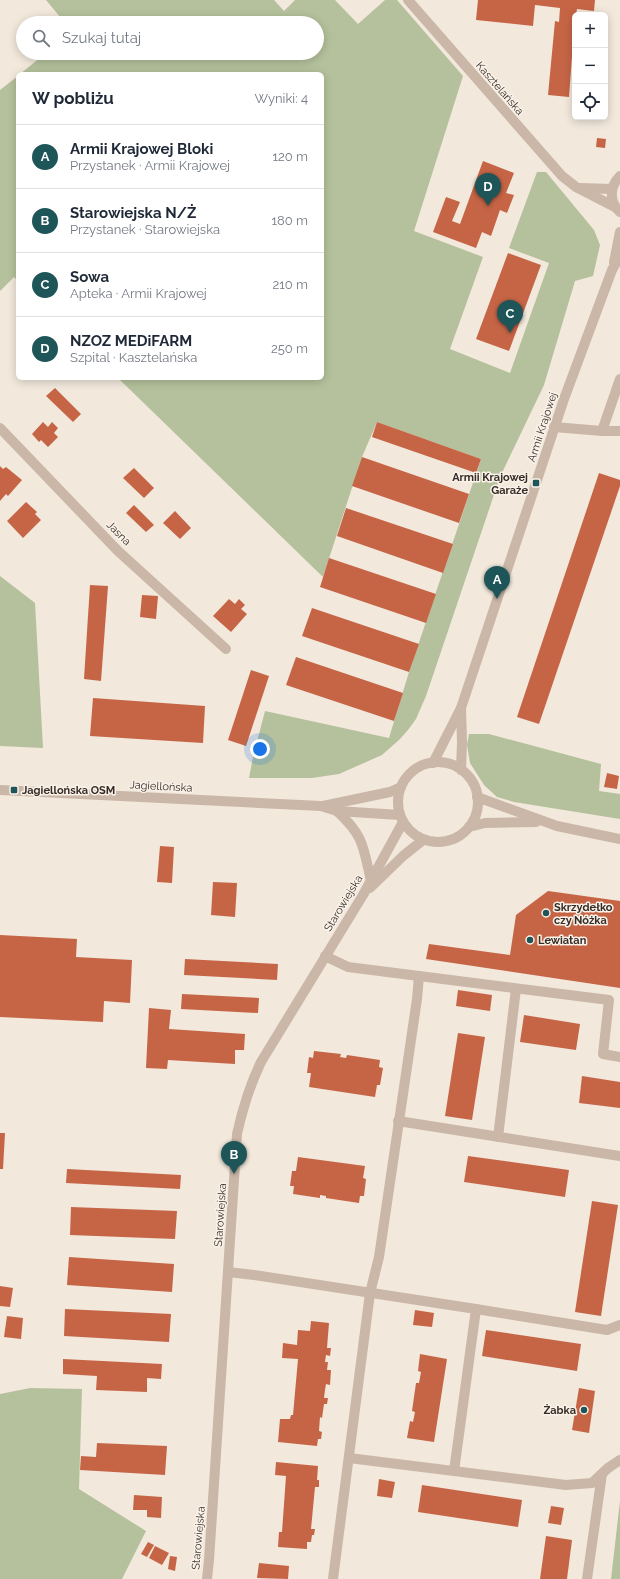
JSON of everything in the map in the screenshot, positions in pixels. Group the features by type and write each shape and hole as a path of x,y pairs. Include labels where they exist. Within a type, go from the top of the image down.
{"street":[{"name":"Kasztelańska","path":"408,0 562,176 576,187 618,210"},
{"path":"618,210 611,196 614,184 620,176"},
{"path":"576,187 612,189"},
{"name":"Armii Krajowej","path":"433,763 461,708 554,427 612,270 620,232"},
{"name":"Armii Krajowej","path":"612,270 620,256"},
{"path":"602,431 620,379"},
{"path":"554,427 620,431"},
{"name":"Jasna","path":"0,428 118,551 226,649"},
{"name":"Armii Krajowej","path":"461,708 461,770"},
{"path":"433,763 452,765 461,770 469,778 477,797 475,818 460,836 448,841 436,842 423,840 415,835 401,819 398,799 401,787 408,775 419,767 433,763"},
{"name":"Jagiellońska","path":"0,790 321,806 390,792 401,787"},
{"path":"477,797 557,826 620,839"},
{"name":"Jagiellońska","path":"321,806 337,811 401,819"},
{"path":"337,811 351,824 360,837 364,846 370,881"},
{"name":"Starowiejska","path":"207,1579 210,1560 237,1134 245,1098 261,1062 363,895 401,819"},
{"path":"469,827 485,823 544,822"},
{"path":"363,895 403,856 423,840"},
{"path":"325,956 348,967 609,1000 603,1054 620,1057"},
{"path":"333,1579 370,1293 379,1257 417,999 419,976"},
{"path":"498,1137 516,989"},
{"path":"398,1122 620,1156"},
{"path":"228,1272 607,1330 620,1325"},
{"path":"454,1471 476,1309"},
{"path":"349,1458 566,1485 592,1483 608,1468 620,1460"},
{"path":"587,1579 602,1474"}],"green space":[{"path":"46,0 274,0 284,11 295,0 335,0 358,24 385,0 397,0 463,76 414,231 483,257 450,349 510,373 549,263 509,248 537,172 546,172 594,230 600,245 593,276 575,281 544,385 500,477 426,696 416,719 400,739 382,755 339,774 312,778 249,778 265,711 389,738 409,672 481,459 377,422 362,457 323,577 120,380 324,380 324,72 22,72 37,60 324,60 324,16 59,16"},
{"path":"16,78 16,279 14,277 0,291 0,90"},
{"path":"0,576 35,603 43,748 0,746"},
{"path":"469,734 489,734 601,764 599,791 620,794 620,819 514,802 497,797 484,785 470,763 467,745"},
{"path":"30,1388 82,1389 79,1489 146,1531 122,1579 0,1579 0,1394"},
{"path":"620,1501 620,1579 611,1579"}],"building":[{"path":"478,0 595,0 594,11 577,9 576,12 572,12 572,56 569,97 548,95 555,21 559,22 560,8 535,5 533,26 476,20"},
{"path":"597,138 606,139 605,148 596,147"},
{"path":"483,161 514,173 506,193 514,195 507,213 500,210 491,236 482,232 476,248 433,232 446,197 460,202 452,221 460,224"},
{"path":"508,253 541,265 509,351 476,339"},
{"path":"55,388 81,414 73,422 46,396"},
{"path":"43,422 48,427 52,422 58,428 54,433 58,437 48,447 41,440 39,442 32,434"},
{"path":"377,422 481,459 476,473 372,437"},
{"path":"362,457 469,494 459,523 352,486"},
{"path":"0,466 3,469 6,467 22,480 8,496 6,494 0,501"},
{"path":"134,468 154,488 144,498 123,478"},
{"path":"599,473 620,480 620,486 539,724 517,717"},
{"path":"26,502 37,512 35,514 41,520 23,538 7,521"},
{"path":"134,505 154,525 146,532 126,513"},
{"path":"346,508 453,544 443,573 337,536"},
{"path":"175,511 191,528 180,539 163,523"},
{"path":"329,558 436,594 426,623 320,587"},
{"path":"90,585 108,586 101,681 84,679"},
{"path":"142,595 158,596 156,619 140,617"},
{"path":"229,599 235,604 239,599 245,605 241,609 247,614 231,632 213,616"},
{"path":"312,608 419,644 409,672 302,636"},
{"path":"296,657 403,693 394,721 286,685"},
{"path":"251,670 269,676 246,746 228,740"},
{"path":"93,698 205,706 203,743 90,736"},
{"path":"607,773 619,776 617,789 604,787"},
{"path":"160,846 174,847 172,883 157,882"},
{"path":"213,882 237,883 235,917 211,915"},
{"path":"548,891 620,901 620,988 426,959 429,944 510,955 516,915"},
{"path":"0,935 77,939 76,957 132,960 130,1003 104,1001 103,1022 0,1017"},
{"path":"185,959 278,964 277,980 184,975"},
{"path":"458,990 492,995 490,1011 456,1006"},
{"path":"182,994 259,998 258,1013 181,1009"},
{"path":"149,1008 171,1010 169,1029 245,1034 244,1050 235,1050 235,1064 168,1060 167,1069 146,1068"},
{"path":"524,1015 580,1024 576,1050 520,1042"},
{"path":"458,1033 485,1037 472,1120 445,1116"},
{"path":"314,1051 341,1054 340,1057 346,1058 347,1055 380,1060 379,1067 383,1068 380,1085 377,1085 375,1097 309,1087 311,1073 307,1073 309,1057 313,1058"},
{"path":"582,1076 620,1082 620,1108 579,1103"},
{"path":"0,1133 5,1133 3,1169 0,1169"},
{"path":"468,1156 569,1170 565,1197 464,1182"},
{"path":"298,1157 365,1166 363,1178 366,1179 364,1196 360,1196 359,1203 326,1198 326,1196 320,1195 320,1198 293,1194 294,1186 290,1186 292,1171 296,1171"},
{"path":"67,1169 181,1175 180,1189 66,1183"},
{"path":"592,1201 618,1205 601,1316 575,1312"},
{"path":"71,1207 177,1211 175,1239 70,1235"},
{"path":"69,1257 174,1264 172,1292 67,1285"},
{"path":"0,1286 13,1288 10,1307 0,1306"},
{"path":"65,1309 171,1314 169,1342 64,1336"},
{"path":"415,1310 434,1313 432,1327 413,1325"},
{"path":"7,1316 23,1318 21,1339 4,1337"},
{"path":"311,1321 329,1323 327,1348 331,1348 330,1356 326,1355 325,1362 328,1362 327,1370 331,1370 330,1385 326,1384 324,1398 328,1398 327,1404 324,1404 322,1418 320,1417 319,1431 322,1432 321,1439 318,1439 317,1446 278,1442 280,1419 290,1419 291,1415 293,1415 298,1359 282,1358 283,1343 297,1345 298,1330 310,1331"},
{"path":"486,1330 581,1344 577,1371 482,1356"},
{"path":"420,1354 447,1359 434,1442 407,1438 410,1421 413,1422 415,1412 412,1411 416,1383 419,1383 421,1372 418,1371"},
{"path":"63,1359 162,1364 161,1379 147,1378 147,1392 96,1390 97,1376 63,1374"},
{"name":"Żabka","path":"579,1388 595,1391 589,1433 572,1430"},
{"path":"97,1443 167,1446 165,1475 80,1470 81,1456 96,1457"},
{"path":"276,1462 318,1466 317,1480 319,1480 319,1487 315,1487 311,1529 315,1529 311,1542 307,1542 307,1549 278,1547 279,1532 282,1532 286,1476 275,1475"},
{"path":"379,1479 395,1482 392,1498 377,1496"},
{"path":"422,1485 522,1500 518,1527 418,1512"},
{"path":"134,1495 162,1497 161,1518 147,1517 147,1510 133,1510"},
{"path":"551,1506 564,1508 561,1525 548,1523"},
{"path":"546,1536 572,1540 567,1579 540,1579"},
{"path":"148,1542 154,1545 147,1557 141,1554"},
{"path":"155,1546 169,1553 162,1565 149,1558"},
{"path":"170,1556 177,1557 175,1571 168,1569"},
{"path":"259,1563 289,1566 288,1579 257,1578"}],"place":[{"name":"NZOZ MEDiFARM","path":"488,206"},
{"name":"Sowa","path":"510,333"},
{"name":"Armii Krajowej Garaże","path":"536,483"},
{"name":"Armii Krajowej Bloki","path":"497,599"},
{"name":"Jagiellońska OSM","path":"14,790"},
{"name":"Skrzydełko czy Nóżka","path":"546,913"},
{"name":"Lewiatan","path":"530,940"},
{"name":"Starowiejska N/Ż","path":"234,1174"},
{"name":"Żabka","path":"584,1410"}]}
